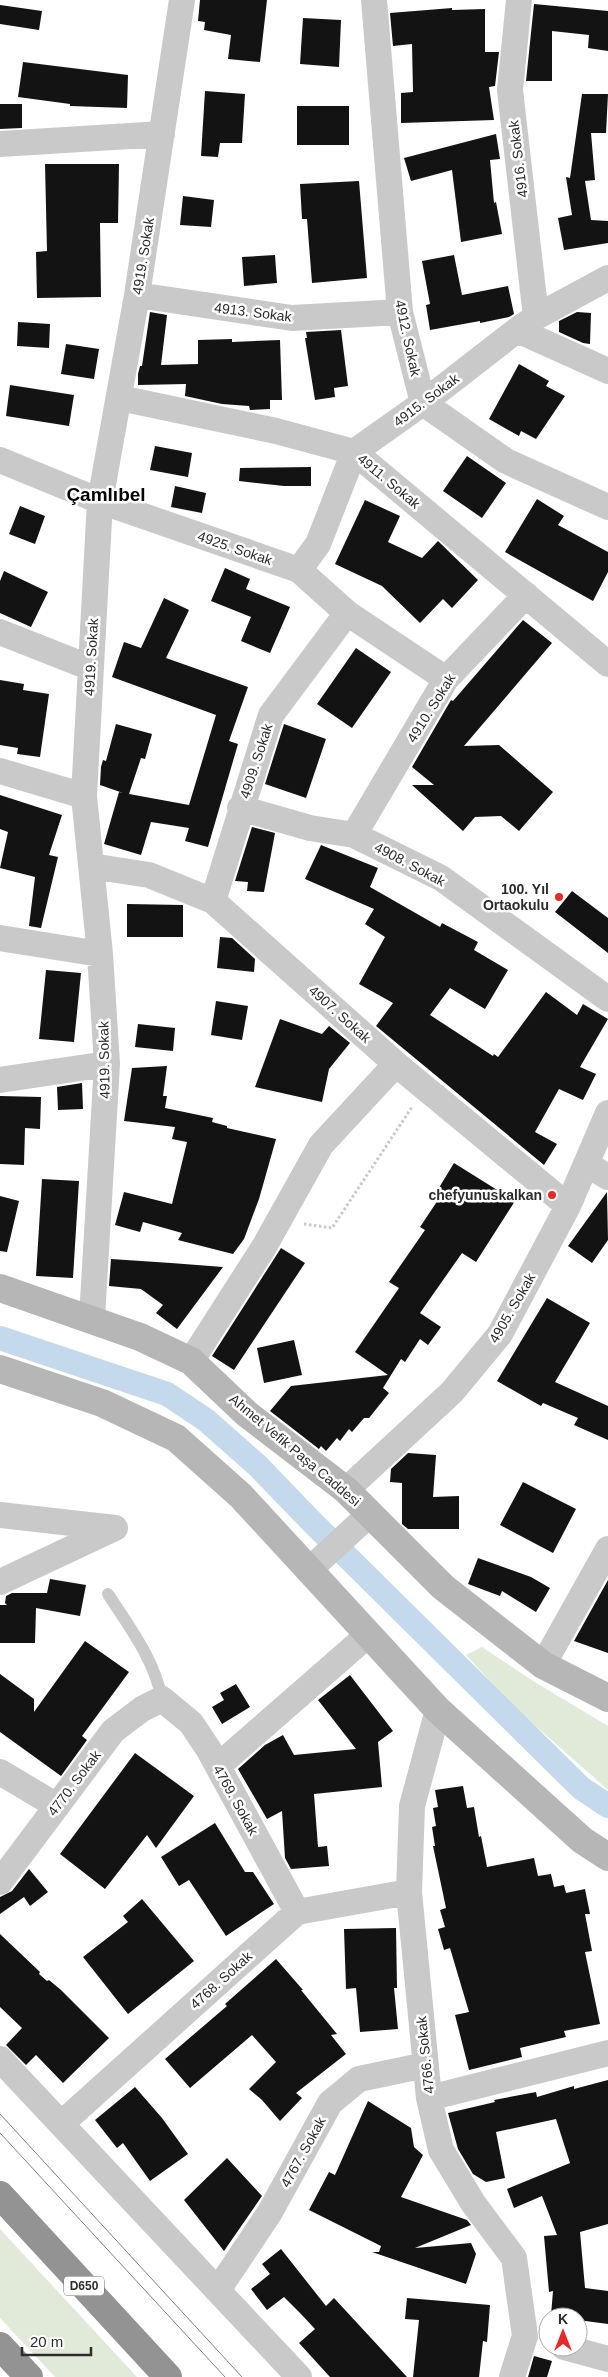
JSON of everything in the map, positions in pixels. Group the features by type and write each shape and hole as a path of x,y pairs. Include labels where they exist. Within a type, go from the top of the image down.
{"highway":[{"name":"D650","path":"0,2195 168,2377"},
{"path":"0,2346 29,2377"}],"street":[{"name":"4919. Sokak","path":"92,1318 107,1064 100,954 84,796 100,501 137,295 182,0"},
{"name":"4912. Sokak","path":"374,0 400,312 423,403"},
{"name":"4916. Sokak","path":"519,0 510,90 527,324"},
{"path":"0,144 162,134"},
{"name":"4915. Sokak","path":"354,452 423,403 527,324 608,278"},
{"name":"4913. Sokak","path":"137,295 292,318 400,312"},
{"path":"527,324 608,370"},
{"name":"4911. Sokak","path":"120,398 276,431 354,452 608,664"},
{"path":"423,403 506,461 608,507"},
{"path":"299,570 318,544 354,452"},
{"name":"4925. Sokak","path":"0,460 100,501 299,570 347,613 446,679"},
{"name":"4910. Sokak","path":"354,835 446,679 526,595"},
{"name":"4909. Sokak","path":"213,900 240,808 271,715 347,613"},
{"path":"0,632 91,668"},
{"path":"0,771 84,796"},
{"name":"4908. Sokak","path":"240,808 310,828 354,835 441,878 608,999"},
{"name":"4907. Sokak","path":"91,866 148,875 213,900 396,1064 568,1206"},
{"path":"0,938 100,954"},
{"path":"0,1080 107,1064"},
{"path":"191,1360 264,1247 321,1145 396,1064"},
{"name":"4905. Sokak","path":"346,1490 452,1392 500,1334 568,1206 597,1171 608,1113"},
{"name":"Ahmet Vefik Paşa Caddesi","path":"0,1288 92,1318 191,1360 247,1414 346,1490 443,1587 543,1665 608,1698"},
{"path":"0,1369 102,1403 176,1438 241,1496 327,1554 368,1635 438,1710 582,1840 608,1858"},
{"path":"327,1554 370,1514"},
{"path":"0,1515 115,1528 0,1582"},
{"path":"543,1665 608,1550"},
{"path":"218,1766 368,1635"},
{"name":"4769. Sokak","path":"162,1699 191,1723 218,1766 297,1912"},
{"name":"4770. Sokak","path":"0,1882 113,1731 142,1709 162,1699"},
{"name":"4766. Sokak","path":"438,1710 412,1806 409,1892 429,2098 441,2150 473,2203 514,2258 536,2340 512,2377"},
{"path":"0,1772 57,1806"},
{"path":"297,1912 409,1892"},
{"name":"4768. Sokak","path":"61,2124 297,1912"},
{"path":"429,2098 608,2053"},
{"path":"0,2059 299,2377"},
{"name":"4767. Sokak","path":"218,2290 270,2212 330,2103 359,2079 426,2065"},
{"path":"588,2354 608,2359"}],"lane":[{"path":"108,1594 147,1655 157,1677 162,1699"}],"path":[{"path":"279,1220 332,1228 415,1102"}],"green space":[{"path":"482,1647 533,1681 608,1726 608,1790 512,1705 466,1655"},
{"path":"0,2229 137,2377 55,2377 0,2318"}],"building":[{"path":"200,0 267,0 260,62 228,59 231,35 204,30 205,22 198,21"},
{"path":"534,4 608,11 608,51 588,48 589,35 552,31 552,81 526,81"},
{"path":"0,5 42,11 39,30 0,24"},
{"path":"452,8 452,10 485,9 485,52 499,52 495,86 489,87 494,120 401,123 401,93 413,92 412,44 393,46 390,13"},
{"path":"303,18 341,20 339,67 300,64"},
{"path":"23,62 128,75 127,108 70,106 70,104 18,97"},
{"path":"205,91 245,94 242,143 220,143 218,157 201,156"},
{"path":"582,94 608,94 606,133 591,133 595,180 585,181 591,220 608,221 608,243 564,250 558,218 572,215 566,177 570,178"},
{"path":"0,104 22,104 22,128 0,129"},
{"path":"297,106 349,106 349,145 297,145"},
{"path":"496,134 500,159 490,160 494,203 496,202 502,234 461,242 452,170 411,181 404,158"},
{"path":"45,164 119,164 118,223 100,223 101,297 37,298 36,252 47,251"},
{"path":"359,181 367,278 312,283 307,219 302,219 300,184"},
{"path":"183,196 214,200 211,227 180,225"},
{"path":"275,255 277,283 244,286 242,257"},
{"path":"454,255 462,295 508,286 514,314 509,317 480,323 480,321 430,330 426,305 430,304 422,261"},
{"path":"150,312 167,315 161,365 198,364 198,340 232,339 232,342 280,340 282,400 270,400 270,409 250,410 249,406 222,404 185,396 186,384 138,385 138,374 140,366 142,366"},
{"path":"577,312 591,313 590,344 583,343 559,332 559,321"},
{"path":"18,322 50,324 49,348 17,346"},
{"path":"341,330 348,386 334,388 335,397 315,400 305,338 307,338 306,332"},
{"path":"66,344 99,349 94,379 61,374"},
{"path":"519,364 549,381 546,386 565,396 536,439 521,431 519,436 489,419"},
{"path":"10,385 74,395 69,426 6,416"},
{"path":"155,446 192,453 188,477 150,470"},
{"path":"467,456 506,483 482,518 443,491"},
{"path":"311,467 311,486 284,486 239,481 240,468"},
{"path":"175,486 206,493 202,513 171,507"},
{"path":"537,499 564,516 558,525 608,552 608,572 593,601 505,552"},
{"path":"365,500 400,516 388,542 422,558 438,541 478,580 452,608 443,599 420,623 382,586 335,564"},
{"path":"20,506 45,516 35,544 9,534"},
{"path":"225,568 250,579 246,589 290,607 270,653 241,641 251,617 211,601"},
{"path":"4,571 48,592 31,627 0,613 0,581"},
{"path":"164,598 189,610 166,658 248,687 229,741 238,744 208,847 185,841 189,828 151,822 141,855 104,844 119,792 123,793 100,785 101,767 103,760 106,761 116,724 152,734 145,759 141,758 129,794 189,805 216,715 112,677 124,642 141,648"},
{"path":"523,620 552,643 464,746 499,745 553,792 519,831 501,816 475,817 463,831 412,785 434,785 412,767 451,700 453,701"},
{"path":"356,648 391,672 352,728 317,704"},
{"path":"0,680 24,684 23,690 49,694 40,757 17,754 18,748 0,745"},
{"path":"284,724 326,739 306,798 265,784"},
{"path":"0,795 62,815 49,855 58,857 41,928 29,926 35,877 0,868 8,832 0,829"},
{"path":"252,827 275,833 264,892 247,891 248,882 235,881"},
{"path":"321,845 378,868 370,887 440,927 442,923 478,942 474,950 508,970 485,1009 450,988 430,1015 493,1056 494,1054 498,1057 546,992 577,1015 583,1004 608,1019 580,1067 596,1074 583,1100 559,1089 535,1132 557,1144 544,1165 376,1026 393,1003 359,984 385,937 365,924 374,909 305,879"},
{"path":"572,891 608,918 608,953 555,912"},
{"path":"127,904 183,905 183,937 127,937"},
{"path":"220,937 232,938 255,959 254,972 217,968"},
{"path":"46,970 81,973 74,1042 39,1039"},
{"path":"216,1001 248,1006 242,1040 211,1035"},
{"path":"280,1019 322,1034 329,1026 350,1043 329,1069 322,1102 255,1087"},
{"path":"138,1024 175,1028 173,1051 135,1047"},
{"path":"167,1066 163,1096 167,1096 165,1108 213,1118 212,1122 227,1126 227,1128 276,1139 259,1199 244,1239 233,1254 178,1240 182,1233 143,1222 140,1232 115,1225 124,1192 172,1204 187,1142 172,1139 175,1127 124,1121 132,1068"},
{"path":"82,1083 83,1109 58,1110 57,1087"},
{"path":"0,1096 41,1097 40,1129 25,1128 24,1165 0,1164"},
{"path":"454,1163 515,1201 476,1262 462,1253 420,1313 441,1327 428,1345 420,1339 405,1362 401,1359 383,1388 389,1393 369,1418 364,1418 352,1432 349,1429 340,1441 337,1438 326,1451 321,1446 319,1449 270,1411 291,1386 388,1375 355,1352 399,1288 389,1282 425,1230 420,1227 442,1194 437,1191"},
{"path":"42,1179 79,1181 73,1278 36,1276"},
{"path":"607,1192 608,1240 592,1263 568,1246"},
{"path":"0,1196 19,1201 7,1252 0,1251"},
{"path":"281,1248 305,1263 234,1370 212,1356"},
{"path":"111,1259 223,1267 177,1329 156,1313 163,1305 141,1289 109,1286"},
{"path":"547,1298 590,1323 555,1382 608,1406 608,1440 574,1425 578,1418 543,1403 541,1406 497,1381"},
{"path":"294,1340 302,1375 264,1383 257,1348"},
{"path":"408,1453 436,1455 433,1497 459,1496 459,1529 408,1529 402,1524 402,1483 390,1482 391,1469"},
{"path":"523,1482 576,1509 553,1553 500,1525"},
{"path":"478,1558 531,1577 550,1588 536,1612 502,1591 500,1596 468,1584"},
{"path":"50,1579 86,1585 80,1616 36,1608 35,1643 0,1643 0,1605 7,1605 5,1603 6,1596 12,1593 47,1593"},
{"path":"608,1580 608,1653 574,1641"},
{"path":"85,1641 129,1672 82,1736 87,1740 61,1776 0,1732 0,1674 34,1699 34,1712"},
{"path":"350,1675 393,1731 378,1742 382,1787 314,1794 318,1847 327,1846 329,1866 291,1869 285,1858 282,1811 267,1819 238,1769 265,1745 283,1735 294,1755 356,1749 318,1700"},
{"path":"236,1684 250,1707 222,1724 212,1707 224,1700 220,1693"},
{"path":"135,1753 194,1796 156,1848 147,1835 105,1889 60,1854"},
{"path":"463,1786 467,1808 474,1807 487,1867 534,1858 538,1876 551,1874 554,1887 564,1885 566,1893 585,1889 590,1914 585,1914 592,1951 585,1952 600,2024 564,2031 566,2037 520,2048 522,2057 469,2070 455,2015 469,2012 450,1948 444,1950 438,1929 445,1927 440,1910 446,1908 433,1846 435,1846 432,1827 436,1826 433,1808 438,1807 435,1790"},
{"path":"215,1823 245,1872 253,1872 274,1904 226,1936 189,1880 179,1886 161,1857"},
{"path":"29,1869 48,1892 30,1906 24,1897 0,1914 0,1897 12,1891"},
{"path":"142,1899 194,1961 128,2014 83,1957 128,1922 123,1916"},
{"path":"396,1928 397,1988 394,1988 398,2029 360,2032 356,1988 346,1989 344,1929"},
{"path":"0,1934 40,1972 39,1974 61,1990 109,2038 63,2083 36,2055 26,2065 6,2045 22,2028 0,2007"},
{"path":"276,1959 337,2034 331,2035 346,2054 296,2093 302,2098 280,2121 262,2100 249,2089 276,2062 252,2035 190,2088 165,2059 227,2006 225,2004"},
{"path":"608,2080 608,2224 580,2232 585,2288 608,2291 608,2324 588,2321 588,2307 552,2307 553,2291 549,2292 544,2236 557,2235 542,2196 514,2208 507,2189 570,2163 556,2119 496,2132 505,2178 486,2182 473,2174 458,2149 448,2113 495,2102 494,2100 536,2092 537,2097 574,2086 574,2089"},
{"path":"135,2087 162,2118 188,2154 150,2181 123,2143 117,2148 95,2120"},
{"path":"368,2101 411,2128 414,2147 423,2155 401,2197 467,2220 471,2225 415,2248 471,2243 476,2254 466,2284 372,2252 379,2252 381,2246 309,2210 329,2172 335,2175"},
{"path":"227,2158 262,2196 224,2251 184,2200"},
{"path":"281,2249 326,2306 334,2298 407,2377 330,2377 299,2343 315,2329 284,2297 267,2310 251,2289 270,2274 262,2264"},
{"path":"407,2298 490,2305 487,2342 483,2341 479,2377 413,2377 419,2320 405,2319"},
{"path":"534,2356 552,2361 547,2377 528,2377"}],"waterway":[{"path":"0,1338 167,1394 206,1420 258,1466 313,1523 581,1788 608,1806"}],"tram line":[{"path":"0,2114 242,2377"},
{"path":"0,2133 225,2377"}],"place":[{"name":"100. Yıl Ortaokulu","path":"559,897"},
{"name":"chefyunuskalkan","path":"552,1195"}],"district":[{"name":"Çamlıbel","path":"106,494"}]}
